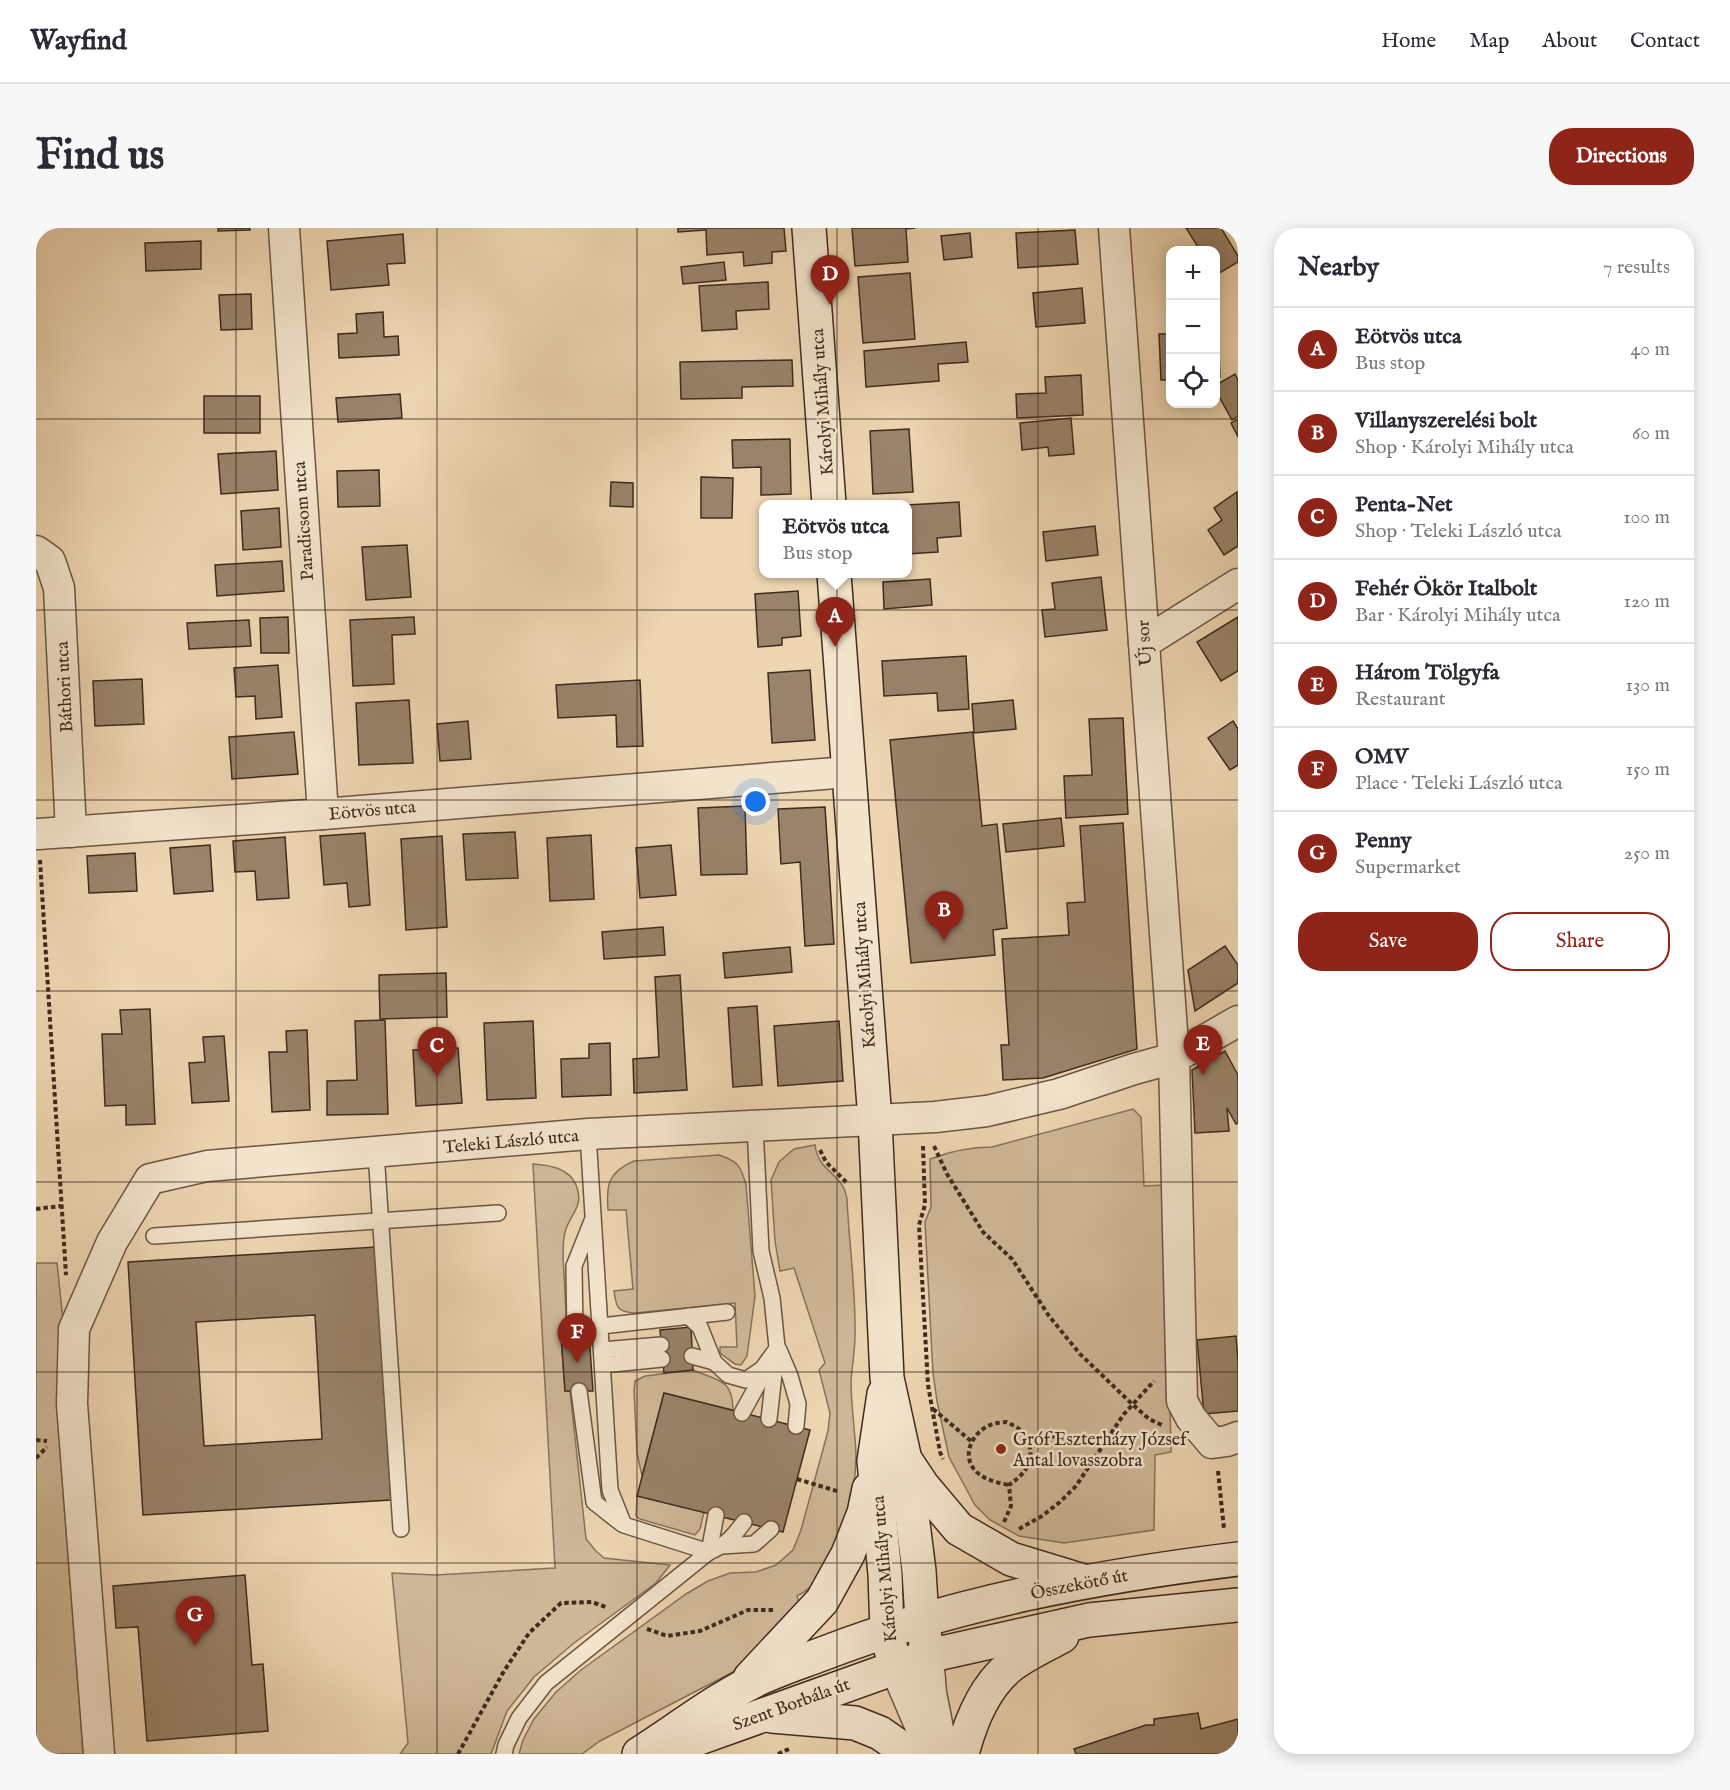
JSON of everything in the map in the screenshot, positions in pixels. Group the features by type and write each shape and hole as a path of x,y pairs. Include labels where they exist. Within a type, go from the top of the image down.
{"street":[{"name":"Paradicsom utca","path":"284,228 323,814"},
{"name":"Károlyi Mihály utca","path":"809,228 829,500"},
{"name":"Új sor","path":"1119,231 1144,643 1174,1058 1182,1401 1191,1418 1225,1440"},
{"name":"Báthori utca","path":"36,551 50,561 59,588 71,832"},
{"name":"Károlyi Mihály utca","path":"834,578 875,1120 890,1460 885,1574 887,1631 895,1667 933,1754"},
{"path":"1144,643 1238,584"},
{"name":"Eötvös utca","path":"38,834 323,814 848,772"},
{"name":"Teleki László utca","path":"99,1754 72,1404 74,1329 112,1242 150,1179 207,1166 588,1134 922,1118 998,1109 1059,1094 1174,1058 1238,1021"},
{"name":"Károlyi Mihály utca","path":"890,1460 919,1571 922,1620 928,1656"},
{"path":"739,1689 822,1601 848,1554 864,1513 890,1460 922,1485 959,1529 1011,1559 1086,1582"},
{"name":"Összekötő út","path":"887,1631 1057,1586 1185,1565 1234,1544"},
{"name":"Összekötő út","path":"928,1656 1089,1620 1238,1605"},
{"path":"963,1754 986,1692 1009,1667 1089,1620"},
{"name":"Szent Borbála út","path":"639,1754 739,1689 781,1670 887,1631"},
{"path":"928,1656 931,1693 943,1754"},
{"name":"Szent Borbála út","path":"655,1754 761,1714 928,1656"},
{"path":"761,1714 855,1723 880,1733 910,1754"}],"lane":[{"path":"755,1126 761,1251 772,1298 777,1347 769,1419"},
{"path":"588,1134 610,1490 624,1526"},
{"path":"376,1152 401,1529"},
{"path":"154,1236 498,1212"},
{"path":"575,1335 574,1266 593,1217"},
{"path":"601,1326 727,1312"},
{"path":"688,1316 700,1328 697,1348 728,1375 746,1380 762,1369 777,1347"},
{"path":"742,1413 762,1380 777,1347"},
{"path":"777,1347 790,1376 798,1404 796,1426"},
{"path":"603,1357 662,1352"},
{"path":"579,1391 594,1502 624,1526 716,1549 754,1544 771,1529"},
{"path":"716,1515 716,1549"},
{"path":"504,1754 519,1718 546,1683 716,1549 744,1522"}],"path":[{"path":"38,834 67,1283"},
{"path":"922,1118 947,1174 983,1232 1012,1259 1048,1316 1080,1354 1132,1404 1149,1419 1167,1428"},
{"path":"922,1118 925,1205 919,1225 928,1386 943,1461"},
{"path":"818,1123 820,1151 826,1162 848,1184 849,1191"},
{"path":"36,1209 62,1206"},
{"path":"1016,1531 1042,1516 1076,1486 1124,1414 1181,1353"},
{"path":"932,1408 972,1441"},
{"path":"1006,1422 1021,1430 1028,1439 1031,1451 1028,1466 1022,1476 1009,1485 993,1481 977,1473 969,1457 972,1441 979,1431 988,1425 1006,1422"},
{"path":"1028,1439 1058,1436"},
{"path":"1225,1440 1217,1461 1224,1529 1234,1544"},
{"path":"36,1458 52,1442"},
{"path":"797,1479 834,1491"},
{"path":"998,1529 1004,1523 1011,1506 1009,1485"},
{"path":"1213,1530 1224,1529"}],"shaded area":[{"path":"1133,1109 1141,1117 1144,1186 1165,1185 1171,1452 1155,1455 1154,1530 1064,1543 1019,1536 990,1520 975,1505 949,1457 933,1373 925,1222 931,1207 930,1159 961,1150 992,1147"},
{"path":"815,1145 819,1158 842,1185 847,1199 854,1302 855,1342 851,1381 856,1468 845,1521 834,1547 819,1576 808,1589 797,1596 802,1614 761,1653 735,1671 600,1741 582,1754 519,1754 523,1740 534,1719 556,1692 581,1670 686,1594 708,1581 730,1573 756,1572 776,1565 793,1550 801,1530 828,1431 830,1413 819,1370 825,1363 794,1268 780,1271 775,1241 771,1180 779,1162 794,1149"},
{"path":"719,1155 738,1165 746,1185 755,1296 747,1356 741,1365 735,1364 720,1353 720,1347 737,1347 735,1303 635,1313 619,1308 614,1291 633,1289 626,1210 608,1210 610,1180 625,1165 634,1161"},
{"path":"533,1164 564,1171 573,1179 579,1199 564,1237 567,1335 561,1335 565,1391 570,1391 586,1539 604,1558 670,1565 656,1583 574,1643 534,1677 507,1711 491,1754 400,1754 408,1743 392,1573 436,1575 555,1568"},
{"path":"36,1263 57,1263 75,1436 85,1754 36,1754"},
{"path":"693,1370 717,1379 727,1387 733,1410 664,1393 642,1476 637,1453 635,1381 645,1376"},
{"path":"637,1496 704,1512 700,1529 695,1535 640,1519 636,1516"}],"building":[{"path":"218,228 250,228 250,230 218,231"},
{"path":"678,228 784,228 786,251 772,252 772,263 744,266 743,252 707,255 706,230 678,232"},
{"path":"852,228 915,228 906,229 908,262 855,266"},
{"path":"1186,228 1221,228 1238,256 1238,262 1220,273 1220,246 1197,246"},
{"path":"1075,230 1078,264 1018,268 1016,233"},
{"path":"970,233 972,257 944,260 941,236"},
{"path":"403,234 405,263 387,264 389,285 331,290 327,241"},
{"path":"201,241 201,269 146,271 145,243"},
{"path":"724,262 726,280 683,284 681,267"},
{"path":"910,273 915,339 863,343 858,277"},
{"path":"768,282 769,309 736,311 737,329 702,331 699,286"},
{"path":"1082,288 1085,323 1036,327 1033,293"},
{"path":"251,294 252,329 221,330 219,295"},
{"path":"383,312 384,337 398,336 399,355 339,358 338,334 357,333 356,314"},
{"path":"1159,334 1166,334 1166,380 1161,380"},
{"path":"966,342 968,362 938,364 939,381 866,387 864,351"},
{"path":"792,360 793,386 742,387 742,398 681,399 680,362"},
{"path":"1235,374 1238,380 1238,416 1232,420 1220,398 1220,383"},
{"path":"1081,375 1083,415 1017,418 1016,394 1046,393 1045,377"},
{"path":"400,394 402,418 338,422 336,398"},
{"path":"204,396 260,396 260,433 204,433"},
{"path":"1071,418 1074,454 1049,456 1048,447 1022,450 1020,423"},
{"path":"1238,419 1238,437 1231,423"},
{"path":"909,429 913,492 873,494 870,431"},
{"path":"790,439 791,494 761,495 761,467 733,468 732,440"},
{"path":"276,451 278,490 221,494 218,454"},
{"path":"379,470 380,506 338,507 337,471"},
{"path":"701,477 733,478 732,518 701,518"},
{"path":"611,482 633,483 633,507 610,506"},
{"path":"1237,492 1238,546 1224,555 1208,530 1222,520 1214,508"},
{"path":"959,502 961,536 937,538 938,552 912,554 912,505"},
{"path":"279,508 281,547 243,550 241,511"},
{"path":"1095,526 1098,555 1046,561 1043,532"},
{"path":"407,545 411,597 366,600 362,547"},
{"path":"282,561 284,591 217,596 215,565"},
{"path":"1101,577 1107,630 1045,637 1042,610 1055,609 1052,583"},
{"path":"930,579 932,605 884,609 883,582"},
{"path":"798,591 801,636 782,638 782,645 758,647 755,594"},
{"path":"288,617 289,653 261,653 260,618"},
{"path":"414,617 415,634 392,635 394,684 353,686 350,620"},
{"path":"1238,617 1238,671 1221,681 1197,642"},
{"path":"249,620 251,646 189,649 187,623"},
{"path":"966,656 969,709 938,711 937,693 884,696 882,661"},
{"path":"278,665 282,717 256,719 255,696 236,697 234,668"},
{"path":"810,670 815,740 772,743 768,673"},
{"path":"142,679 144,724 95,726 93,681"},
{"path":"640,680 643,746 617,747 616,715 558,718 556,685"},
{"path":"409,700 413,763 359,765 356,703"},
{"path":"1013,700 1016,729 974,733 972,704"},
{"path":"1123,718 1128,814 1066,818 1064,776 1092,775 1089,719"},
{"path":"468,721 471,759 440,761 437,724"},
{"path":"1233,721 1238,729 1238,765 1230,770 1208,738"},
{"path":"294,732 298,774 232,779 229,737"},
{"path":"973,732 982,826 997,824 1007,928 993,930 995,955 911,963 890,740"},
{"path":"745,806 747,874 701,875 698,808"},
{"path":"825,807 834,944 805,946 800,862 781,864 778,809"},
{"path":"1061,818 1064,846 1006,852 1003,824"},
{"path":"1123,823 1137,1049 1043,1078 1003,1080 1001,1045 1009,1045 1002,939 1069,935 1067,903 1085,902 1080,826"},
{"path":"515,832 518,878 466,880 463,834"},
{"path":"365,833 370,905 349,907 347,883 324,885 320,836"},
{"path":"591,835 594,899 550,901 547,838"},
{"path":"442,836 447,927 406,930 401,839"},
{"path":"285,837 289,898 257,900 255,871 235,872 233,841"},
{"path":"210,845 213,891 174,894 170,848"},
{"path":"671,845 676,895 640,898 636,848"},
{"path":"135,853 137,891 89,893 87,856"},
{"path":"663,927 665,955 604,959 602,932"},
{"path":"1225,946 1238,965 1238,983 1195,1011 1188,970"},
{"path":"790,947 792,972 725,978 723,953"},
{"path":"446,973 447,1017 380,1019 379,975"},
{"path":"680,975 687,1090 634,1093 633,1059 659,1057 655,977"},
{"path":"757,1006 762,1085 733,1087 728,1008"},
{"path":"150,1009 155,1124 126,1125 126,1105 105,1106 102,1034 122,1034 120,1010"},
{"path":"385,1020 388,1114 327,1115 327,1081 357,1080 355,1021"},
{"path":"533,1021 536,1098 487,1100 484,1023"},
{"path":"839,1021 843,1081 778,1086 774,1026"},
{"path":"307,1030 310,1110 272,1112 269,1052 287,1052 286,1031"},
{"path":"224,1036 229,1101 192,1103 189,1063 205,1062 203,1037"},
{"path":"610,1043 611,1095 562,1097 561,1059 589,1058 589,1044"},
{"path":"458,1048 462,1103 416,1106 413,1050"},
{"path":"1225,1051 1238,1075 1238,1123 1236,1124 1227,1108 1229,1131 1195,1133 1192,1070"},
{"path":"376,1247 391,1500 143,1515 128,1262","holes":["315,1315 322,1439 204,1446 196,1322"]},
{"path":"691,1327 693,1370 664,1373 660,1330"},
{"path":"589,1334 593,1391 565,1391 561,1335"},
{"path":"1236,1336 1238,1411 1204,1414 1197,1340"},
{"path":"664,1393 810,1430 783,1532 637,1496"},
{"path":"245,1575 252,1665 263,1664 268,1731 147,1741 138,1627 116,1628 113,1586"},
{"path":"1198,1713 1201,1729 1238,1719 1238,1754 1076,1754 1074,1749 1146,1725 1154,1725 1154,1719"}],"place":[{"name":"Fehér Ökör Italbolt","path":"830,305"},
{"name":"Eötvös utca","path":"835,647"},
{"name":"Villanyszerelési bolt","path":"944,941"},
{"name":"Három Tölgyfa","path":"1203,1075"},
{"name":"Penta-Net","path":"437,1077"},
{"name":"OMV","path":"577,1363"},
{"name":"Gróf Eszterházy József Antal lovasszobra","path":"1001,1449"},
{"name":"Penny","path":"195,1646"}]}
